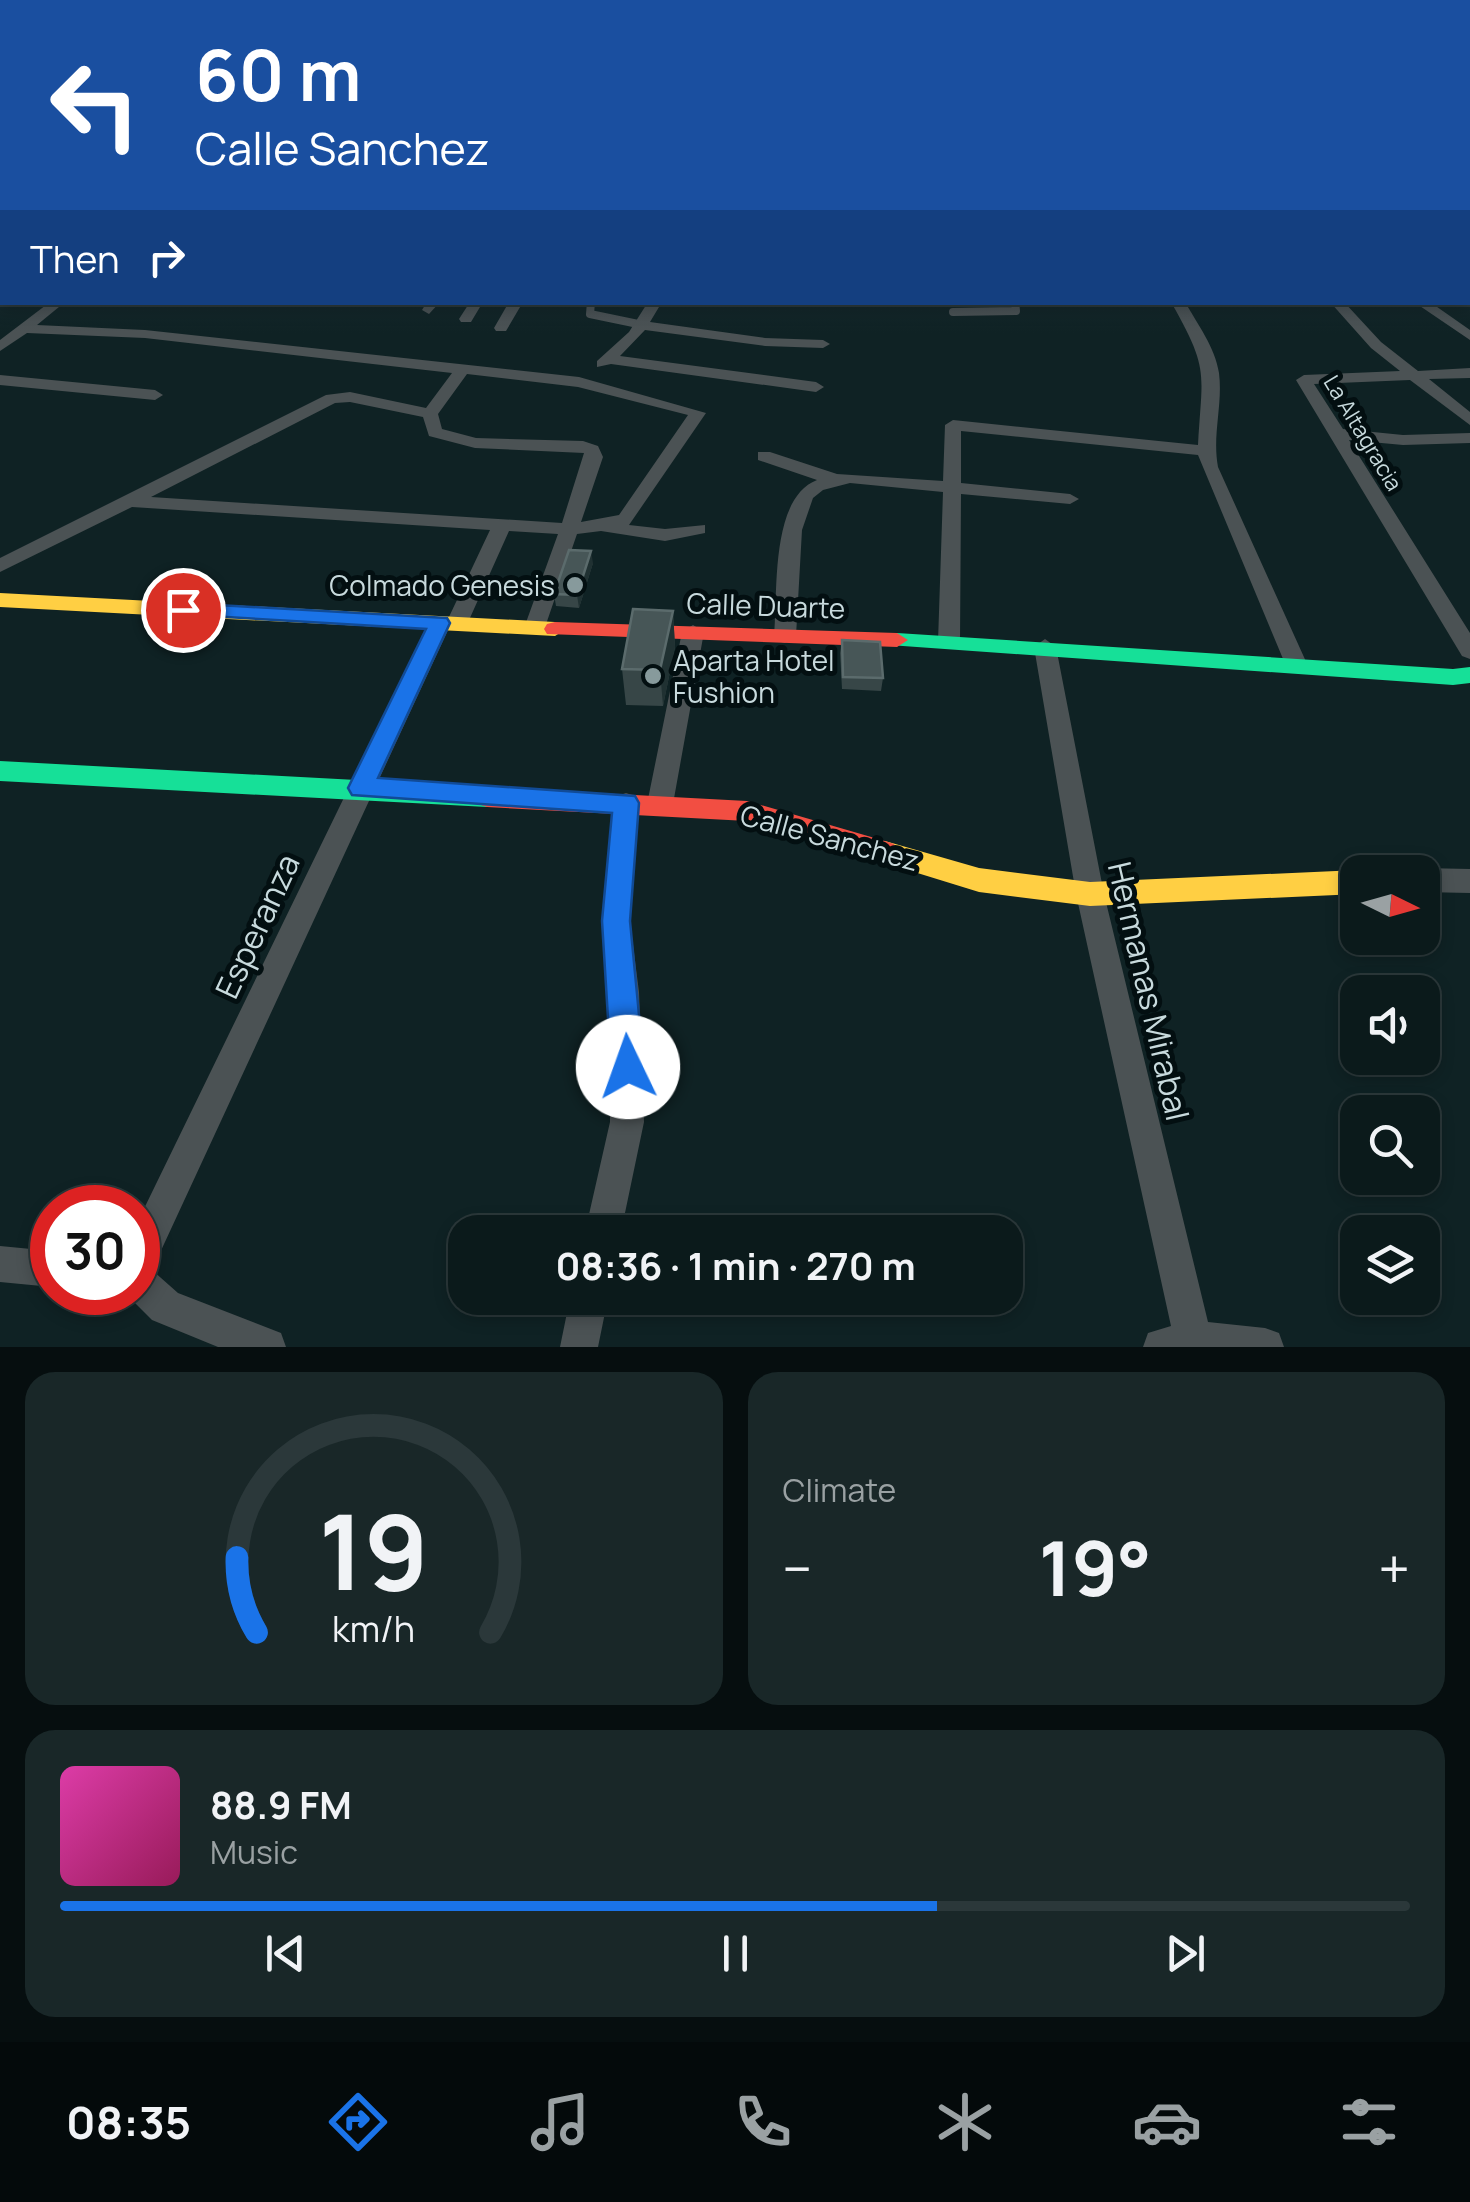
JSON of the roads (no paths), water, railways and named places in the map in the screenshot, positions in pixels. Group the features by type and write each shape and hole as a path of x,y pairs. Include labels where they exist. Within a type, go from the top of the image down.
{"street":[{"path":"0,348 55,305"},
{"path":"466,319 475,305"},
{"path":"500,328 514,305"},
{"path":"579,382 643,326 654,305"},
{"path":"1180,305 1203,347 1212,375 1205,451 1216,486 1297,666"},
{"path":"1339,305 1376,345 1470,420"},
{"path":"1424,305 1470,336"},
{"path":"643,326 765,342 823,344"},
{"path":"26,328 146,334 579,382 698,412 626,519 594,526 570,529 131,500"},
{"path":"608,359 816,386"},
{"path":"430,414 462,370"},
{"name":"La Altagracia","path":"1470,373 1304,380 1470,651"},
{"path":"0,380 155,395"},
{"path":"0,566 332,398 350,396 430,414"},
{"path":"430,414 435,432 446,438 474,443 583,446 592,450 594,457 535,628"},
{"path":"949,642 953,425 1205,451"},
{"path":"1337,434 1403,440 1470,438"},
{"path":"764,456 834,479 1070,499"},
{"path":"785,636 790,525 809,491 834,479"},
{"name":"Esperanza","path":"160,1213 361,788 502,525"},
{"path":"594,526 665,535 698,529"},
{"name":"Calle Duarte","path":"0,600 535,628 949,642 1452,678 1470,675"},
{"path":"660,804 694,632"},
{"name":"Hermanas Mirabal","path":"1045,648 1090,894 1183,1345"},
{"name":"Calle Sanchez","path":"0,770 747,811 980,880 1090,894 1340,883"},
{"path":"607,1215 627,1122 624,992 616,921 626,803"},
{"path":"1440,880 1470,881"},
{"path":"0,1264 30,1267"},
{"path":"160,1303 267,1347"},
{"path":"578,1347 585,1315"},
{"path":"1183,1345 1265,1347"}],"lane":[{"path":"591,305 590,314 643,326"},
{"path":"953,312 1005,313 1016,311 1015,305"}],"place":[{"name":"Colmado Genesis","path":"575,585"},
{"name":"Aparta Hotel Fushion","path":"653,676"}]}
